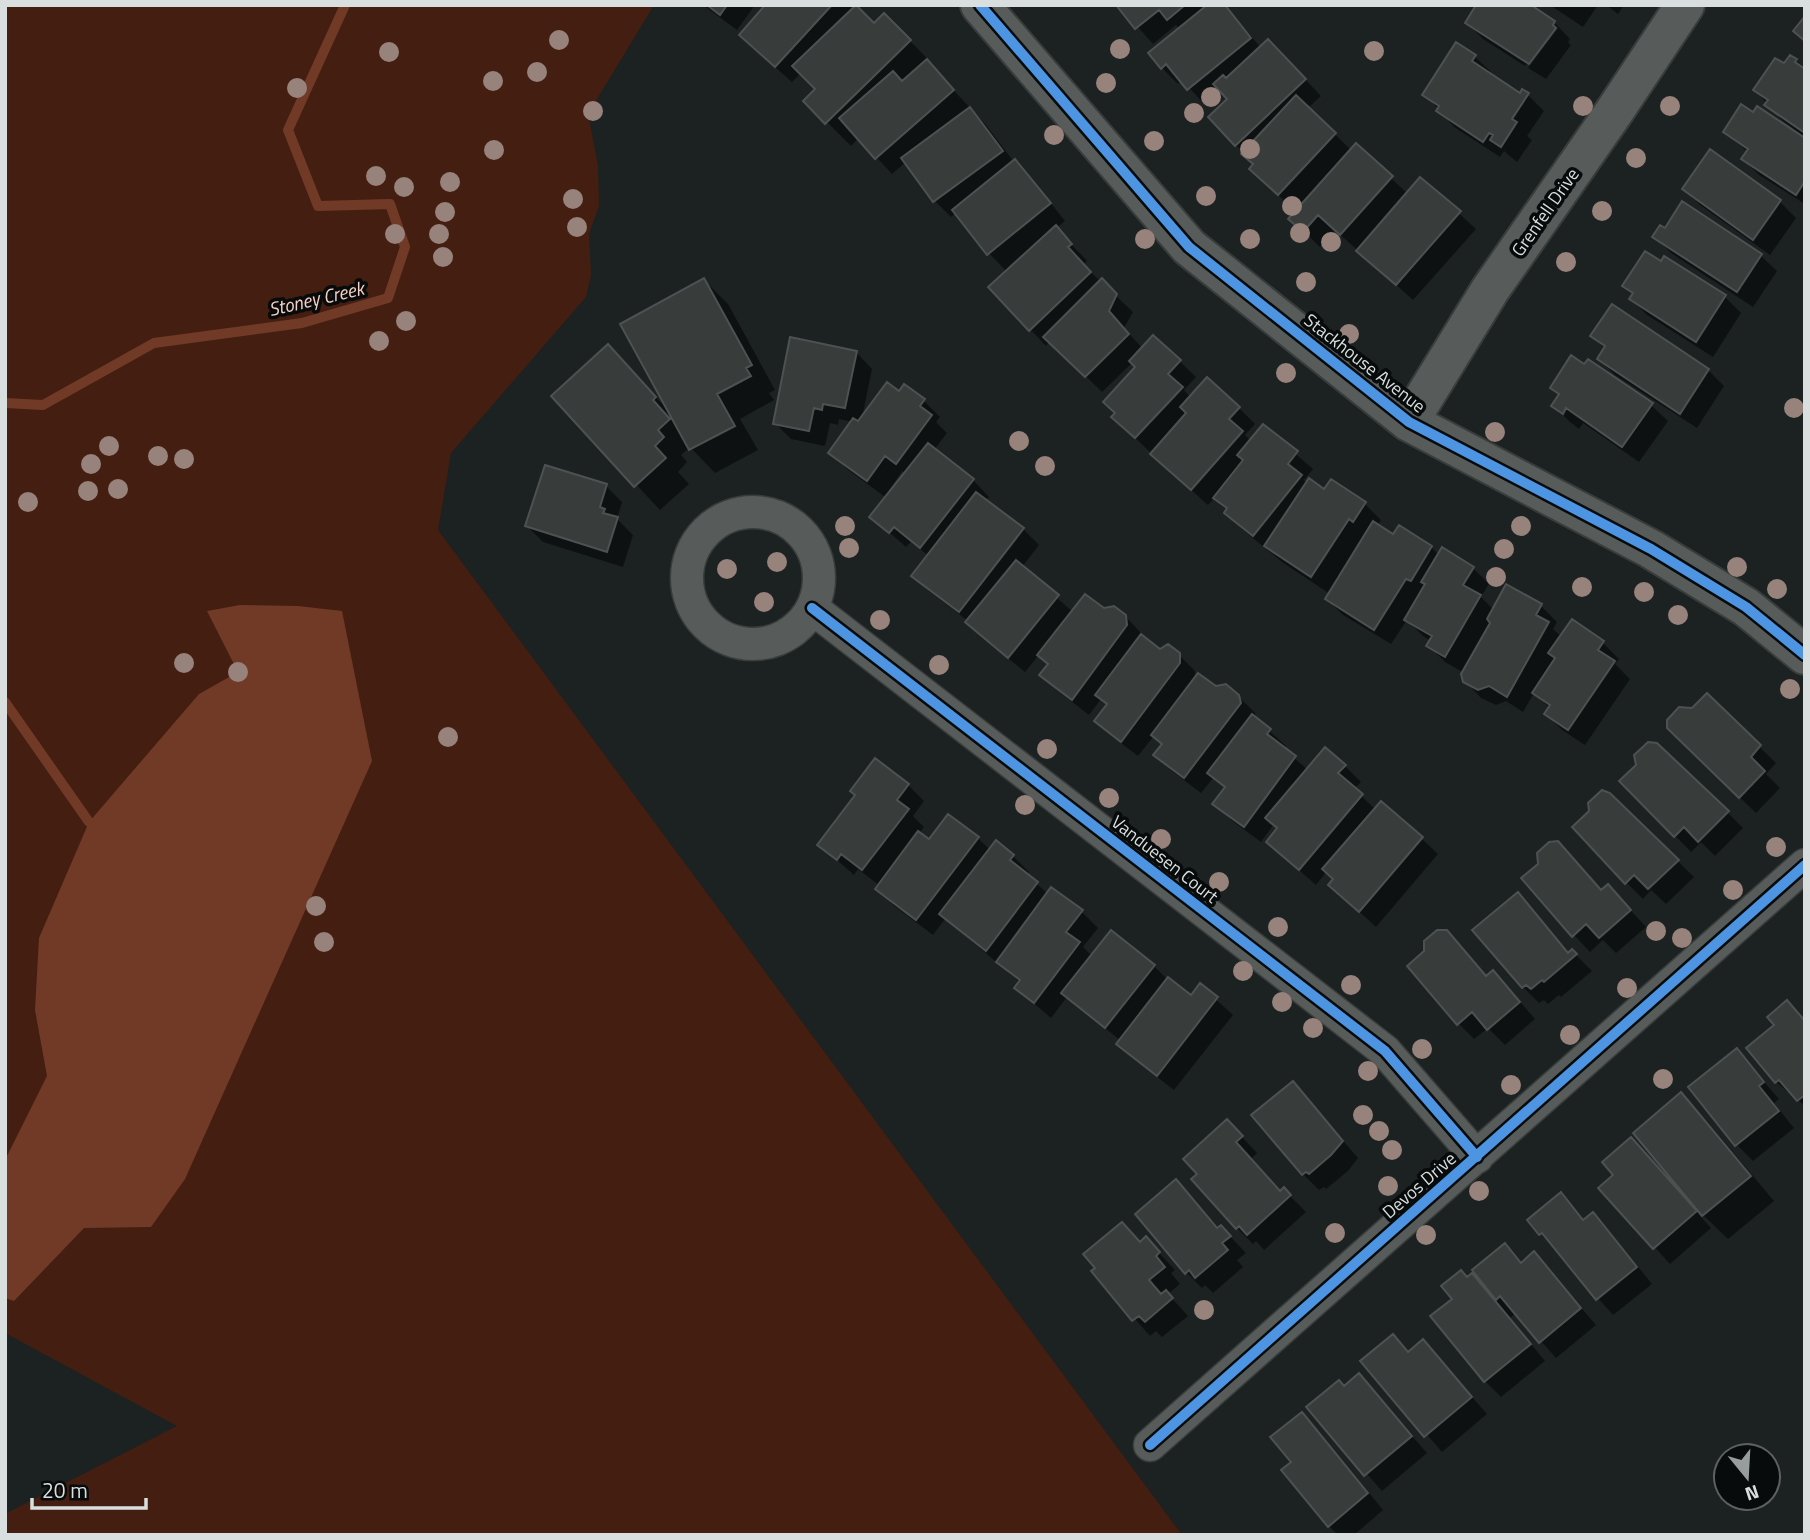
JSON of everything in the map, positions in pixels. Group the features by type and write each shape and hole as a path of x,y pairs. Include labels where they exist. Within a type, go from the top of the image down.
{"street":[{"name":"Stackhouse Avenue","path":"980,5 1189,247 1409,422 1651,549 1746,607 1805,655"},
{"name":"Grenfell Drive","path":"1409,422 1490,290 1685,5"},
{"path":"754,511 776,516 796,526 810,544 818,565 819,587 812,608 799,625 782,638 762,644 740,643 720,636 704,623 692,604 687,584 688,563 697,542 712,526 732,515 754,511"},
{"name":"Vanduesen Court","path":"812,608 1385,1051 1477,1157"},
{"name":"Devos Drive","path":"1150,1445 1805,865"}],"shaded area":[{"path":"5,5 654,5 588,114 598,165 599,206 589,234 591,275 586,297 451,453 438,530 1182,1535 5,1535 5,1514 177,1426 5,1333"},
{"path":"240,605 298,606 342,611 372,761 185,1179 151,1227 84,1228 14,1301 5,1298 5,1160 47,1076 35,1010 39,938 89,822 199,694 238,672 207,611"}],"building":[{"path":"707,5 727,5 720,15"},
{"path":"765,5 832,5 775,67 739,35"},
{"path":"856,5 874,23 884,13 911,40 825,124 803,101 815,89 792,66"},
{"path":"1116,5 1185,5 1167,20 1159,10 1135,29"},
{"path":"1207,5 1225,5 1251,38 1187,90 1166,64 1161,69 1148,53"},
{"path":"1476,5 1531,5 1555,21 1553,25 1556,28 1529,64 1465,23"},
{"path":"1805,16 1805,41 1793,31"},
{"path":"1268,39 1306,79 1235,146 1208,117 1227,99 1213,84 1223,75 1226,78"},
{"path":"1456,42 1476,55 1472,61 1520,93 1522,89 1529,93 1512,119 1517,122 1501,147 1490,140 1493,135 1489,133 1483,142 1436,111 1439,106 1422,95"},
{"path":"1790,55 1805,69 1805,133 1764,105 1768,100 1753,90 1775,58 1784,63"},
{"path":"927,59 954,90 875,159 839,118 893,71 902,81"},
{"path":"1296,95 1336,133 1278,195 1249,169 1253,164 1241,154"},
{"path":"1741,104 1753,112 1757,106 1805,138 1805,181 1796,195 1741,159 1748,149 1723,132"},
{"path":"970,107 1003,151 933,202 901,158"},
{"path":"1356,143 1393,176 1340,235 1318,215 1303,232 1288,219"},
{"path":"1710,149 1781,200 1753,240 1682,189"},
{"path":"1015,159 1051,203 987,255 952,210"},
{"path":"1420,177 1461,211 1396,285 1356,251"},
{"path":"1682,201 1762,254 1737,292 1652,237 1660,225 1665,228"},
{"path":"1056,225 1072,244 1068,247 1091,272 1029,331 988,287"},
{"path":"1645,251 1661,261 1664,256 1726,295 1696,342 1629,299 1633,293 1622,286"},
{"path":"704,278 752,365 746,368 751,376 717,394 735,426 689,450 620,324"},
{"path":"1102,278 1117,294 1109,311 1129,334 1085,377 1043,337"},
{"path":"1612,304 1709,369 1680,414 1597,359 1605,346 1590,336"},
{"path":"1153,335 1181,360 1168,374 1183,387 1135,438 1111,417 1115,413 1103,402 1135,367 1129,361"},
{"path":"790,337 857,351 845,408 823,404 822,410 814,408 809,431 773,424"},
{"path":"608,344 656,397 653,400 670,419 658,430 664,437 655,446 666,458 634,487 551,396"},
{"path":"1571,355 1584,364 1588,359 1653,403 1622,447 1566,408 1563,414 1551,406 1559,394 1550,388"},
{"path":"1207,377 1240,407 1229,419 1243,431 1191,490 1150,454 1186,413 1180,407"},
{"path":"887,382 899,391 904,384 925,399 920,406 932,415 896,464 885,456 867,481 828,453 853,418 858,421"},
{"path":"1263,424 1298,451 1288,464 1302,475 1253,536 1224,513 1227,508 1213,498 1243,460 1237,455"},
{"path":"928,443 974,479 920,548 894,527 889,533 869,517"},
{"path":"545,465 607,484 600,507 605,509 603,513 618,517 607,552 525,526"},
{"path":"1309,478 1324,489 1331,479 1366,502 1353,522 1349,519 1311,577 1264,546"},
{"path":"976,492 1024,528 959,612 911,576"},
{"path":"1373,521 1393,534 1399,525 1432,546 1411,581 1406,579 1374,630 1325,599"},
{"path":"1442,547 1474,567 1463,585 1481,595 1445,657 1426,646 1432,636 1404,620 1425,584 1421,582"},
{"path":"1016,560 1059,595 1008,658 965,622"},
{"path":"1506,584 1542,604 1536,615 1549,622 1507,697 1489,686 1478,690 1463,682 1461,674 1490,623 1487,619"},
{"path":"1085,594 1104,608 1114,606 1126,615 1127,625 1072,700 1039,675 1048,664 1037,655"},
{"path":"1572,619 1604,641 1598,650 1615,661 1568,730 1544,714 1550,705 1532,693 1555,658 1548,653"},
{"path":"1141,634 1160,649 1168,644 1180,653 1180,663 1121,742 1094,721 1107,704 1095,695"},
{"path":"1198,673 1216,686 1226,684 1239,695 1241,703 1184,778 1153,755 1162,744 1151,735"},
{"path":"1707,693 1761,745 1751,757 1765,771 1739,798 1667,728 1667,720 1679,707 1692,708"},
{"path":"1252,714 1271,729 1267,734 1296,756 1244,827 1212,804 1225,787 1207,773"},
{"path":"1648,742 1657,743 1729,811 1698,842 1684,827 1674,837 1619,781 1636,765 1634,755"},
{"path":"1325,747 1346,765 1338,773 1363,794 1299,870 1266,842 1277,828 1265,818"},
{"path":"875,758 909,784 897,800 909,809 862,870 841,854 837,860 817,845 855,795 850,791"},
{"path":"1602,790 1610,793 1679,860 1648,889 1634,875 1625,884 1572,827 1589,811 1588,803"},
{"path":"1381,801 1423,837 1359,912 1328,885 1333,879 1322,869"},
{"path":"948,814 979,837 916,920 875,889 918,831 929,839"},
{"path":"996,840 1014,855 1010,860 1038,882 986,951 939,914"},
{"path":"1558,841 1601,890 1608,884 1631,910 1599,938 1586,924 1572,937 1521,878 1538,864 1537,853 1549,842"},
{"path":"1051,887 1083,910 1066,932 1080,942 1034,1003 1014,988 1020,980 996,962"},
{"path":"1518,892 1568,953 1572,949 1577,954 1544,982 1542,980 1531,989 1526,985 1522,988 1472,930"},
{"path":"1111,930 1155,965 1105,1028 1061,993"},
{"path":"1437,930 1447,930 1486,976 1493,970 1520,1002 1487,1030 1472,1012 1457,1025 1407,966 1424,951 1424,941"},
{"path":"1168,977 1191,995 1200,983 1218,997 1157,1076 1116,1044"},
{"path":"1787,1000 1805,1021 1805,1095 1797,1101 1779,1080 1775,1083 1746,1048 1774,1025 1767,1017"},
{"path":"1737,1048 1764,1082 1759,1086 1779,1111 1735,1146 1688,1087"},
{"path":"1293,1081 1343,1141 1309,1174 1306,1172 1302,1175 1251,1115"},
{"path":"1681,1092 1751,1176 1702,1216 1633,1133"},
{"path":"1227,1119 1243,1136 1236,1142 1280,1191 1284,1187 1291,1195 1247,1235 1239,1226 1236,1229 1191,1179 1197,1174 1183,1159"},
{"path":"1631,1137 1697,1211 1653,1249 1598,1188 1613,1175 1602,1162"},
{"path":"1176,1179 1217,1228 1221,1225 1231,1236 1222,1243 1228,1250 1195,1278 1189,1270 1185,1274 1135,1214"},
{"path":"1561,1192 1583,1220 1593,1212 1637,1267 1596,1300 1542,1233 1539,1235 1527,1220"},
{"path":"1122,1222 1140,1242 1146,1236 1160,1252 1156,1256 1165,1267 1149,1280 1161,1294 1166,1290 1173,1298 1145,1322 1139,1316 1132,1321 1091,1271 1095,1268 1083,1254"},
{"path":"1505,1243 1521,1263 1534,1251 1581,1308 1539,1343 1500,1296 1496,1300 1472,1270"},
{"path":"1461,1270 1467,1277 1472,1273 1531,1344 1484,1382 1430,1316 1452,1299 1441,1286"},
{"path":"1393,1334 1408,1352 1423,1339 1472,1397 1424,1437 1360,1361"},
{"path":"1359,1373 1412,1436 1364,1476 1306,1407 1339,1380 1344,1386"},
{"path":"1302,1412 1368,1493 1328,1527 1281,1470 1291,1462 1270,1437"}],"waterway":[{"name":"Stoney Creek","path":"5,403 43,405 154,343 302,323 388,298 405,247 390,204 318,206 288,130 345,5"},
{"path":"5,702 89,822"}],"cycle path":[{"path":"980,5 1189,247 1409,422 1651,549 1746,607 1805,655"},
{"path":"812,608 1385,1051 1477,1157"},
{"path":"1150,1445 1805,865"}]}
